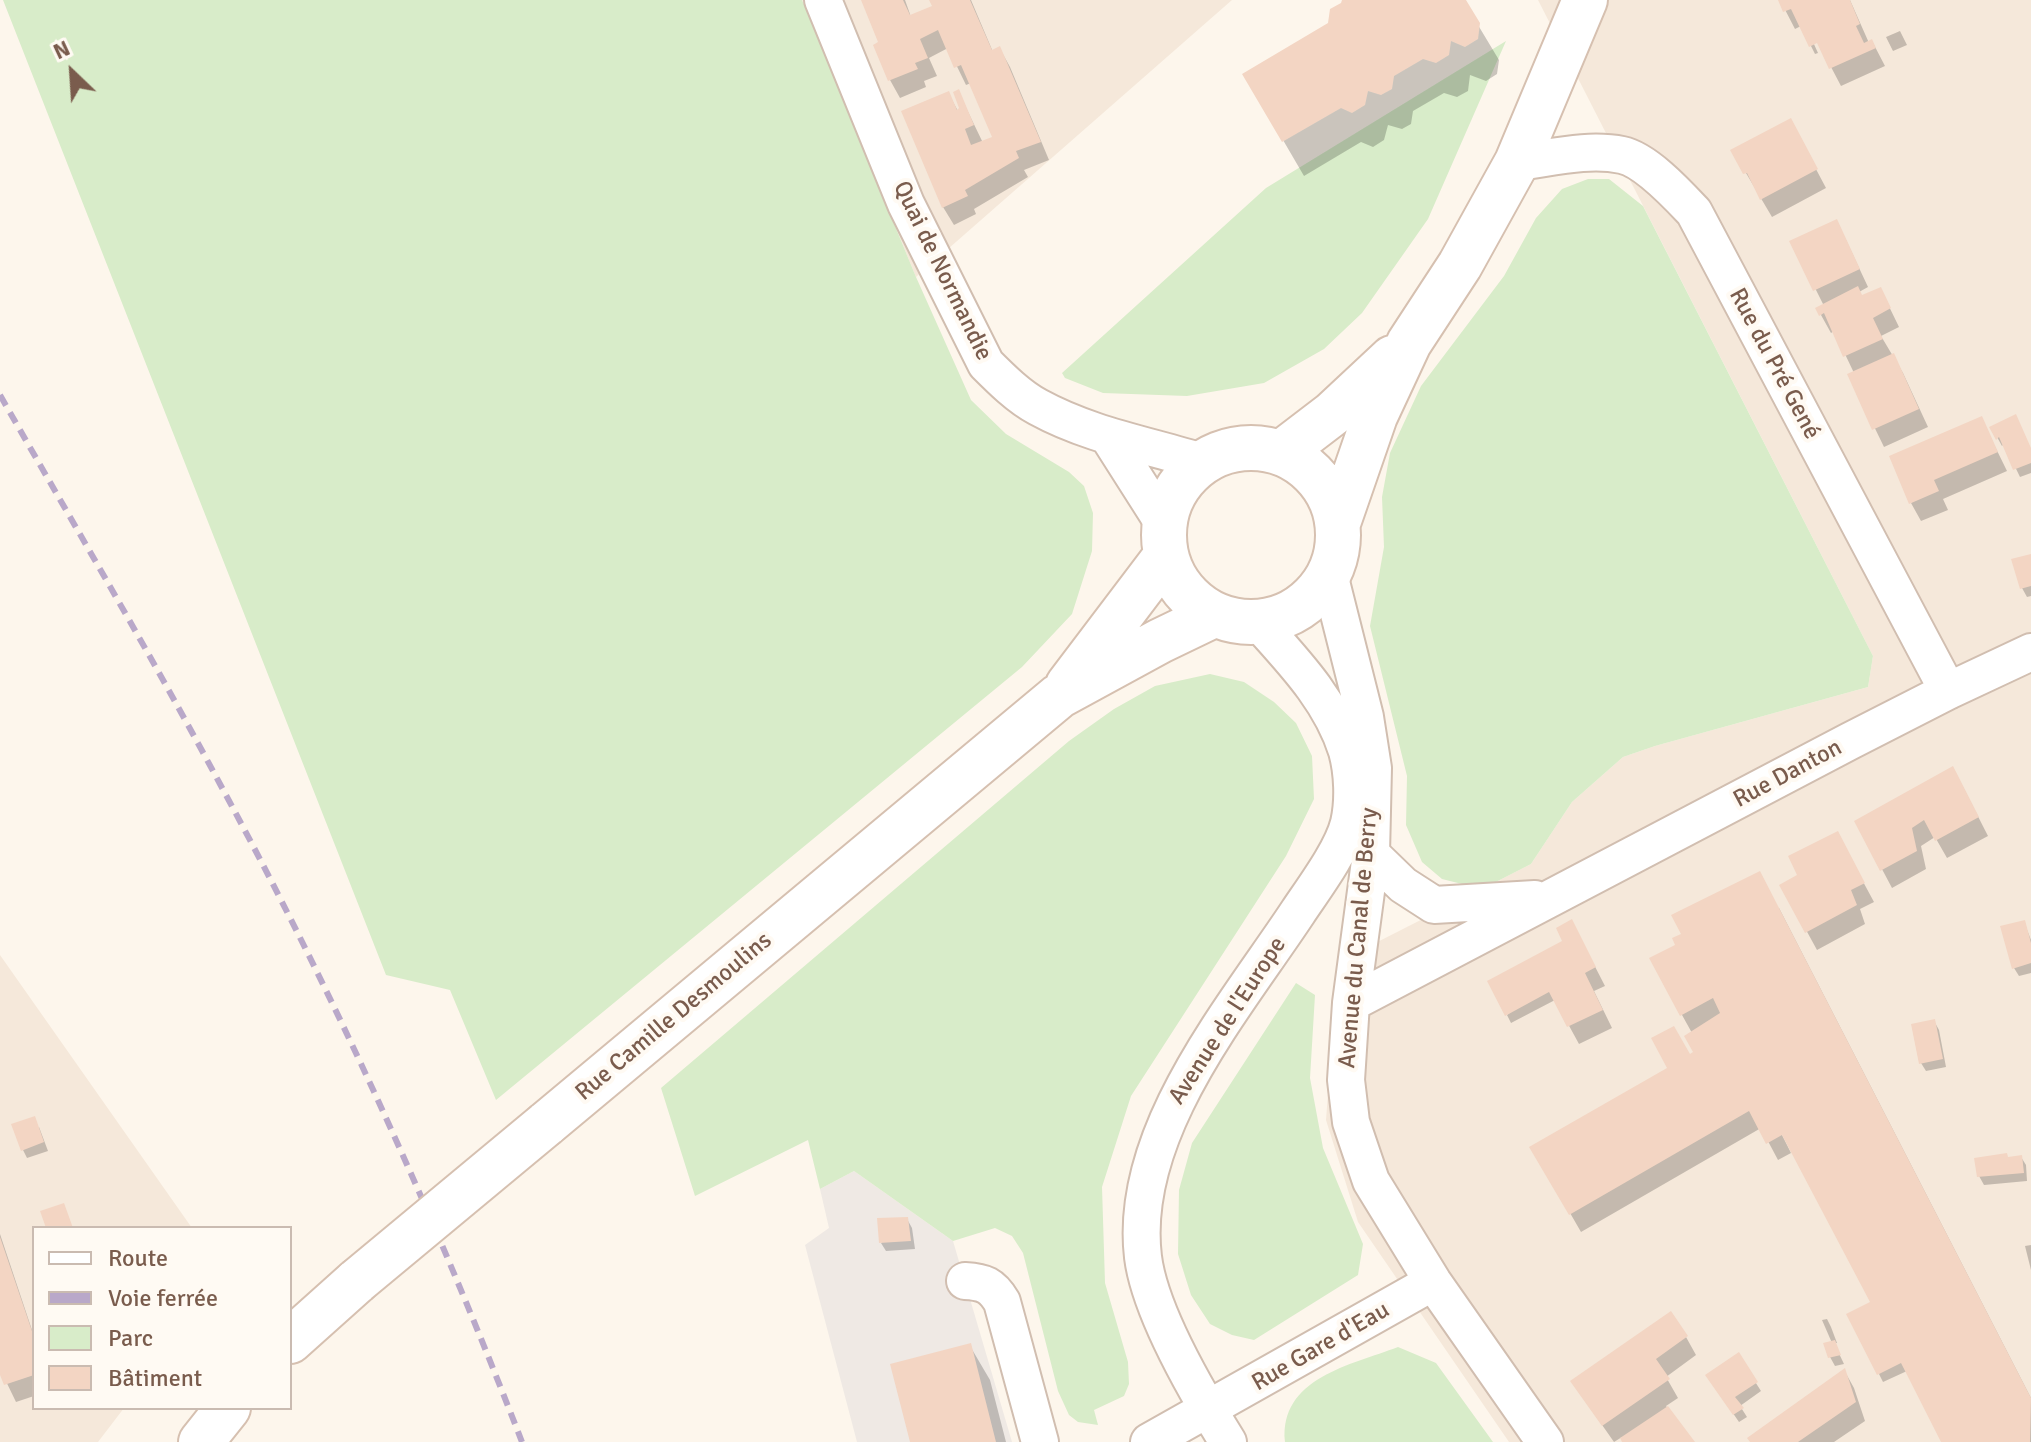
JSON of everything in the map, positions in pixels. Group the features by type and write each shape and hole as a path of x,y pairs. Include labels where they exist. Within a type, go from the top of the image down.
{"street":[{"name":"Quai de Normandie","path":"823,0 906,204 986,364 1037,407 1108,436 1202,462"},
{"path":"1108,436 1164,540 1175,581 1192,601 1214,615 1236,622 1259,623 1288,615 1312,598 1329,574 1337,550 1338,523 1375,416 1409,343 1460,265 1517,162 1585,0"},
{"name":"Rue du Pré Gené","path":"1517,162 1582,153 1624,155 1667,182 1694,212 1948,691"},
{"path":"1281,453 1332,414 1409,343"},
{"path":"1164,540 1170,500 1183,478 1202,462 1240,448 1261,448 1281,453 1302,464 1319,480 1332,501 1338,523"},
{"name":"Rue Camille Desmoulins","path":"1059,696 1164,540"},
{"name":"Avenue du Canal de Berry","path":"1329,574 1365,717 1373,768 1371,854 1351,1003 1346,1080 1351,1122 1371,1181 1433,1282 1545,1442"},
{"name":"Rue Camille Desmoulins","path":"292,1339 357,1281 1059,696 1214,615"},
{"name":"Avenue de l'Europe","path":"1228,1442 1154,1303 1143,1256 1143,1197 1166,1118 1219,1029 1328,867 1349,824 1352,782 1347,752 1332,713 1306,676 1259,623"},
{"name":"Rue Danton","path":"1351,1003 1948,691 2031,652"},
{"name":"Rue Danton","path":"1371,854 1403,885 1434,905 1547,898"},
{"path":"965,1281 993,1287 1002,1302 1040,1442"},
{"name":"Rue Gare d'Eau","path":"1149,1442 1209,1411 1433,1282"},
{"path":"201,1442 226,1410"}],"shaded area":[{"path":"802,0 1232,0 916,277"},
{"path":"1538,0 2031,0 2031,1442 1509,1442 1358,1222 1326,1120 1338,962 1531,864 1572,802 1623,757 1868,687 1873,656"},
{"path":"0,955 191,1226 32,1226 32,1410 122,1410 98,1442 0,1442"},
{"path":"854,1171 953,1241 1012,1442 857,1442 805,1245 829,1228 820,1189"}],"green space":[{"path":"3,0 802,0 916,277 971,400 1006,434 1069,472 1084,486 1093,513 1092,551 1072,614 1022,667 496,1100 450,990 386,975"},
{"path":"1506,41 1428,219 1362,313 1324,349 1264,383 1187,396 1103,393 1065,378 1062,373 1266,188"},
{"path":"1588,179 1609,179 1643,206 1873,656 1868,687 1623,757 1572,802 1531,864 1482,889 1442,879 1422,862 1406,825 1407,776 1370,626 1384,547 1382,497 1390,453 1421,386 1504,276 1536,218 1562,189"},
{"path":"1210,674 1244,682 1274,702 1296,723 1312,756 1314,799 1286,856 1131,1096 1102,1187 1105,1283 1128,1362 1129,1384 1124,1396 1094,1410 1098,1425 1078,1422 1069,1415 1058,1391 1023,1253 1012,1236 995,1228 953,1241 854,1171 820,1189 808,1140 695,1196 661,1088 1069,741 1114,709 1155,686"},
{"path":"1296,983 1315,995 1310,1078 1323,1148 1363,1244 1358,1275 1254,1340 1232,1335 1210,1324 1191,1295 1178,1254 1179,1190 1192,1143"},
{"path":"1398,1347 1436,1363 1493,1442 1285,1442 1286,1420 1294,1403 1306,1389 1340,1368"}],"building":[{"path":"861,0 903,0 910,15 932,6 929,0 970,0 992,50 1000,46 1041,142 1016,151 1019,158 965,190 968,196 942,208 901,111 949,91 957,110 953,92 959,89 974,125 965,129 971,145 992,137 961,65 954,68 938,30 920,39 928,58 915,63 918,69 888,81 873,45 878,42"},
{"path":"1342,0 1466,0 1480,23 1478,39 1465,47 1451,41 1449,55 1436,63 1423,59 1394,76 1392,89 1381,95 1368,91 1365,105 1352,113 1341,108 1282,142 1242,74 1328,23 1330,9"},
{"path":"1778,0 1850,0 1864,43 1872,39 1876,48 1829,69 1817,43 1809,47 1791,9 1783,12"},
{"path":"1791,118 1818,169 1760,200 1747,173 1743,174 1730,150"},
{"path":"1837,219 1860,269 1813,291 1789,241"},
{"path":"1858,286 1862,295 1881,287 1891,308 1873,318 1883,339 1843,357 1824,313 1819,316 1815,308"},
{"path":"1894,353 1919,409 1872,430 1847,374"},
{"path":"2016,414 2031,448 2031,463 2013,470 1999,437 1996,440 1989,427"},
{"path":"1982,416 1998,452 1934,480 1939,491 1909,504 1889,456"},
{"path":"2031,554 2031,586 2020,589 2011,559"},
{"path":"1953,766 1979,817 1935,841 1924,820 1912,828 1917,851 1880,871 1854,821"},
{"path":"1838,831 1865,883 1851,890 1857,905 1805,933 1779,885 1797,875 1788,856"},
{"path":"1760,871 2031,1398 2030,1442 1941,1442 1901,1363 1877,1375 1846,1314 1870,1302 1782,1135 1766,1144 1749,1111 1569,1215 1529,1147 1667,1068 1651,1038 1674,1026 1690,1054 1693,1052 1684,1036 1720,1013 1713,998 1680,1016 1649,958 1675,945 1672,938 1681,934 1671,915"},
{"path":"1572,919 1596,967 1585,973 1603,1010 1567,1027 1549,992 1505,1016 1487,981 1562,941 1556,928"},
{"path":"2025,920 2031,943 2031,963 2012,969 2000,926"},
{"path":"1935,1019 1943,1059 1919,1064 1911,1024"},
{"path":"35,1116 44,1142 21,1151 11,1124"},
{"path":"2007,1153 2008,1157 2022,1155 2024,1173 1977,1177 1974,1158"},
{"path":"64,1203 72,1226 45,1226 40,1211"},
{"path":"908,1217 911,1241 879,1243 877,1218"},
{"path":"0,1237 32,1331 32,1376 4,1385 0,1375"},
{"path":"1671,1311 1688,1336 1656,1359 1670,1379 1602,1426 1570,1381"},
{"path":"1835,1340 1841,1355 1828,1358 1823,1343"},
{"path":"971,1343 996,1442 910,1442 890,1364"},
{"path":"1739,1352 1758,1382 1735,1397 1744,1408 1733,1415 1705,1375"},
{"path":"1845,1368 1856,1402 1798,1442 1750,1442 1747,1438"},
{"path":"1668,1406 1695,1442 1622,1442 1620,1438"}],"railway":[{"path":"0,395 193,735 303,945 419,1191 522,1442"}]}
